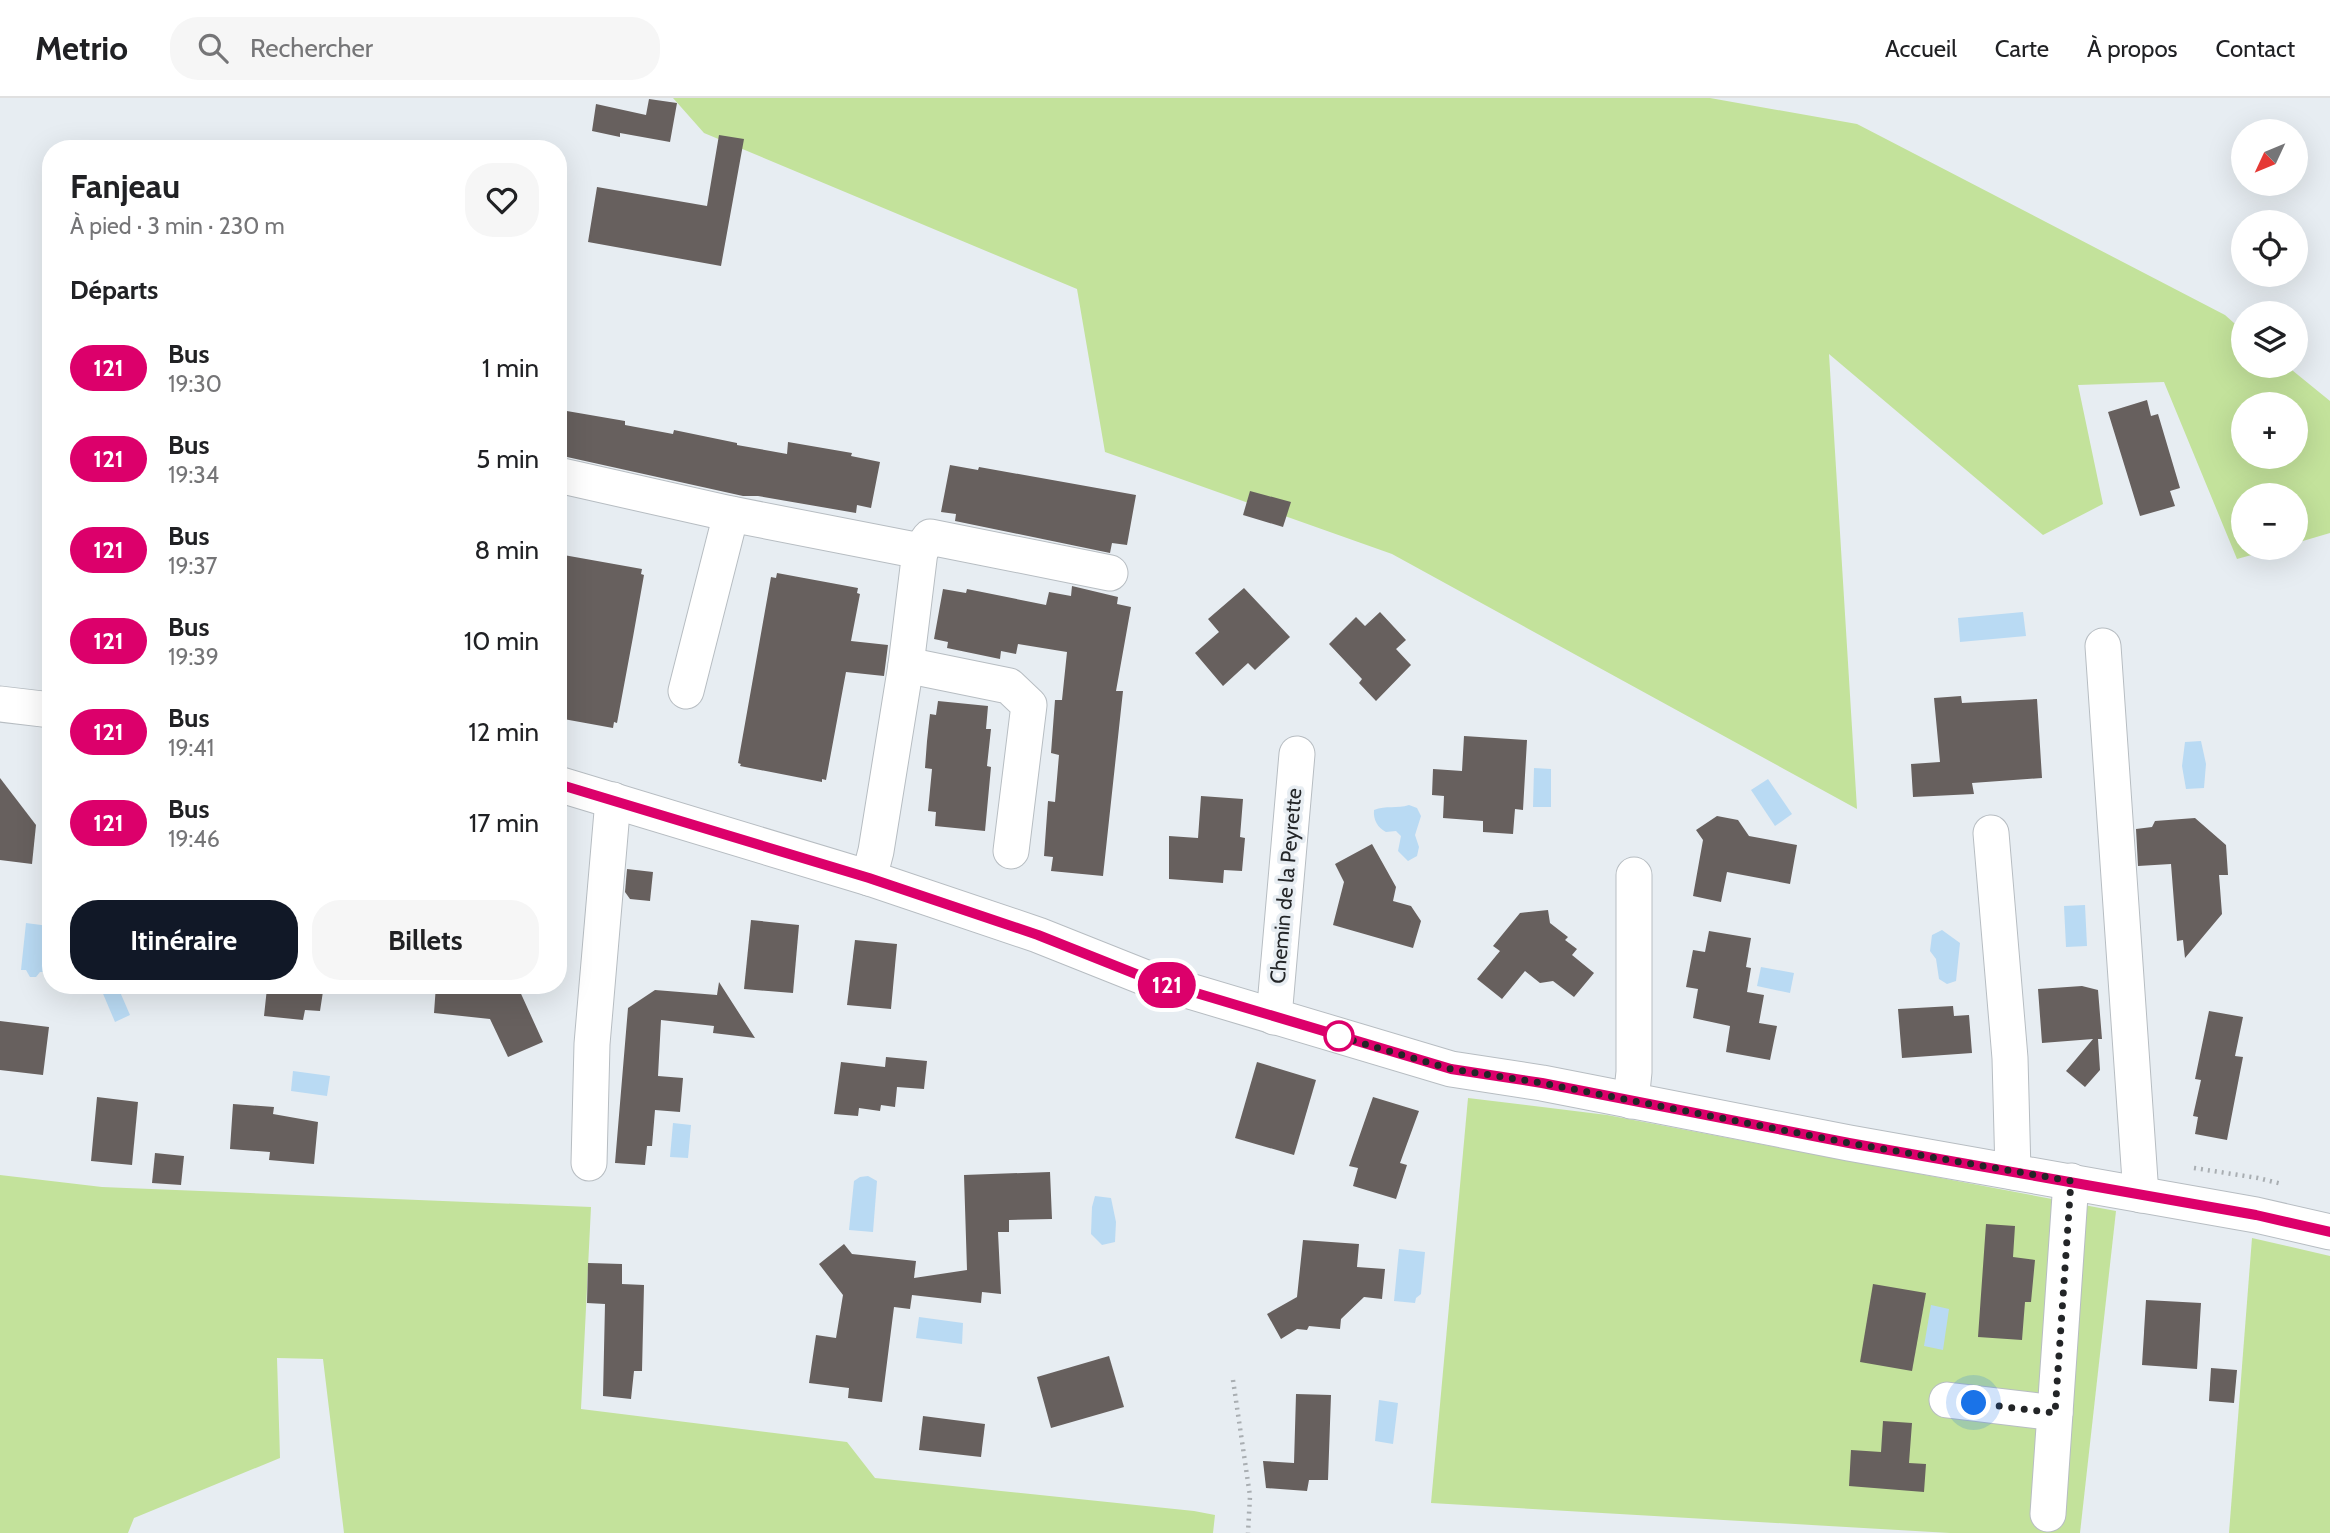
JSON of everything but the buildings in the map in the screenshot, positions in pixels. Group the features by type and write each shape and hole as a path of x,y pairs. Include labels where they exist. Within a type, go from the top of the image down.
{"street":[{"path":"567,477 731,514 920,551"},
{"path":"686,691 731,514"},
{"path":"869,878 877,851 906,664 920,551 930,537 1110,573"},
{"path":"2103,646 2141,1195"},
{"path":"906,664 1009,686 1029,705 1011,852"},
{"path":"0,704 42,709"},
{"name":"Chemin de la Peyrette","path":"1274,1017 1297,754"},
{"name":"Chemin de la Peyrette","path":"567,787 869,878 1038,935 1146,978 1451,1069 1542,1083 2256,1215 2330,1232"},
{"path":"589,1163 592,1044 612,800"},
{"path":"1991,833 2010,1058 2013,1172"},
{"path":"1631,1101 1634,1072 1634,875"},
{"path":"2048,1514 2071,1181"},
{"path":"1947,1400 2055,1413"}],"path":[{"path":"2192,1167 2294,1187"},
{"path":"1233,1380 1250,1496 1248,1533"}],"green space":[{"path":"673,98 1710,98 1857,124 2225,315 2231,320 2231,378 2302,378 2330,401 2330,533 2308,539 2308,483 2231,483 2231,544 2164,382 2078,385 2103,504 2043,535 1829,354 1857,809 1392,554 1105,452 1077,289 704,133"},
{"path":"1468,1098 1607,1115 2116,1211 2080,1533 1950,1533 1431,1503"},
{"path":"0,1175 102,1187 591,1207 581,1409 847,1442 875,1478 1194,1511 1215,1515 1213,1533 344,1533 323,1359 277,1358 280,1458 134,1518 128,1533 0,1533"},
{"path":"2252,1238 2330,1256 2330,1533 2229,1533"}],"water":[{"path":"2023,612 2026,636 1960,642 1958,618"},
{"path":"2201,741 2206,764 2204,788 2186,789 2182,766 2185,742"},
{"path":"1534,768 1551,769 1551,807 1533,807"},
{"path":"1768,779 1792,814 1775,826 1751,790"},
{"path":"1409,805 1417,808 1421,816 1415,835 1419,847 1417,856 1408,861 1398,851 1401,836 1396,831 1386,832 1381,828 1375,820 1374,810"},
{"path":"2085,905 2087,946 2066,947 2064,906"},
{"path":"26,923 42,925 42,972 36,977 30,977 26,970 21,970"},
{"path":"1942,930 1960,943 1956,981 1947,984 1939,979 1936,959 1930,951 1932,935"},
{"path":"1761,967 1794,973 1790,993 1757,986"},
{"path":"103,994 121,994 130,1015 115,1022"},
{"path":"293,1071 330,1076 327,1096 291,1091"},
{"path":"673,1123 691,1125 688,1158 670,1157"},
{"path":"868,1176 877,1181 873,1232 849,1230 854,1181"},
{"path":"1095,1196 1111,1198 1116,1222 1115,1242 1102,1245 1091,1234"},
{"path":"1399,1249 1425,1252 1421,1294 1415,1303 1394,1301"},
{"path":"1931,1305 1949,1309 1943,1350 1924,1346"},
{"path":"919,1317 963,1323 962,1344 916,1338"},
{"path":"1379,1400 1398,1403 1393,1444 1375,1441"}],"bus line":[{"name":"121","path":"567,787 869,878 1038,935 1146,978 1451,1069 1542,1083 1849,1143 2256,1215 2330,1232"}],"route":[{"path":"1339,1036 1334,1035 1451,1069 1542,1083 1849,1143 2071,1181 2055,1413 1974,1403"}]}
